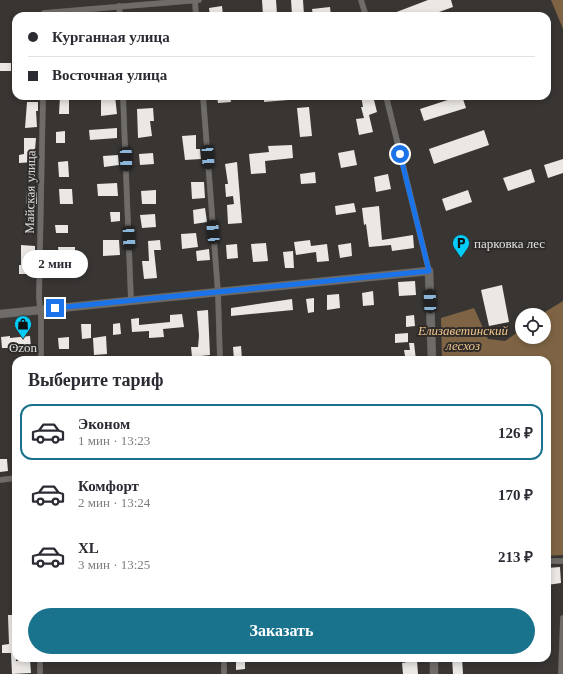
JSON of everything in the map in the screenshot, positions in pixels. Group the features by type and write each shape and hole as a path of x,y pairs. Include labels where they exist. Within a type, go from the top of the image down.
{"street":[{"path":"195,0 196,12"},
{"path":"69,12 119,6 199,0"},
{"path":"361,0 365,12"},
{"path":"119,6 120,12"},
{"name":"Майская улица","path":"41,356 40,309 43,100"},
{"path":"123,100 131,302"},
{"path":"203,100 218,293 220,356"},
{"path":"387,100 429,271 432,356"},
{"path":"0,314 429,271"},
{"path":"0,480 12,478"},
{"path":"551,561 563,561"},
{"path":"561,674 563,618"},
{"path":"40,662 40,674"},
{"path":"224,662 224,674"},
{"path":"434,662 434,674"}],"green space":[{"path":"551,0 563,0 563,29"},
{"name":"Елизаветинский лесхоз","path":"563,301 563,555 551,556 551,356 442,356 441,318 474,308 488,339 505,341 515,334 515,344 551,344 551,308"}],"building":[{"path":"262,0 276,0 277,12 263,12"},
{"path":"291,0 303,0 304,12 292,12"},
{"path":"428,0 451,0 453,7 439,12 396,12"},
{"path":"222,6 223,12 210,12 209,8"},
{"path":"330,7 331,12 312,12 312,9"},
{"path":"0,63 11,63 11,71 0,71"},
{"path":"60,100 69,100 69,114 59,114"},
{"path":"101,100 115,100 117,114 101,116"},
{"path":"218,100 231,100 231,102 218,103"},
{"path":"264,100 288,100 264,102"},
{"path":"362,100 374,100 377,112 369,115 373,132 359,135 356,119 364,118 361,107 363,107"},
{"path":"448,100 463,100 466,108 424,121 420,109"},
{"path":"27,102 38,102 38,111 36,111 37,127 25,128"},
{"path":"309,107 312,136 300,137 297,108"},
{"path":"153,108 154,121 150,121 152,136 138,138 137,109"},
{"path":"117,128 117,138 90,140 89,130"},
{"path":"484,130 489,145 434,164 429,149"},
{"path":"65,131 65,143 56,143 56,132"},
{"path":"196,135 196,149 200,149 201,159 185,160 182,136"},
{"path":"24,138 36,138 34,162 19,163 19,155 24,154"},
{"path":"292,145 293,158 265,161 266,173 251,174 249,154 269,152 268,146"},
{"path":"354,150 357,165 341,168 338,153"},
{"path":"153,153 154,164 140,165 139,154"},
{"path":"118,155 119,165 104,167 103,156"},
{"path":"563,159 563,173 548,178 544,165"},
{"path":"68,161 69,177 59,177 58,162"},
{"path":"237,162 242,223 228,224 227,205 234,204 233,196 226,197 225,184 228,184 225,164"},
{"path":"531,169 535,182 508,191 503,178"},
{"path":"315,172 316,183 301,184 300,174"},
{"path":"388,174 391,189 376,192 374,177"},
{"path":"191,182 204,182 205,198 192,199"},
{"path":"117,183 118,196 98,196 97,184"},
{"path":"59,189 72,189 73,204 60,204"},
{"path":"156,190 156,204 142,204 141,191"},
{"path":"468,190 472,202 446,211 442,199"},
{"path":"27,191 37,192 37,204 26,204"},
{"path":"354,203 356,212 336,215 335,206"},
{"path":"379,206 382,240 413,235 414,248 392,251 391,245 369,247 362,208"},
{"path":"205,208 207,222 194,224 193,210"},
{"path":"110,212 120,212 120,221 111,222"},
{"path":"155,214 156,227 142,228 140,215"},
{"path":"55,225 68,225 68,233 56,233"},
{"path":"196,233 198,247 182,249 181,234"},
{"path":"103,240 119,240 120,255 103,256"},
{"path":"160,240 161,250 154,250 157,278 144,279 142,261 149,261 148,241"},
{"path":"310,240 311,246 327,244 329,261 317,262 316,252 296,255 294,242"},
{"path":"266,243 268,261 253,262 251,244"},
{"path":"351,243 352,256 340,258 338,245"},
{"path":"237,244 238,258 227,259 226,245"},
{"path":"21,245 35,246 35,274 19,274 19,265 21,265"},
{"path":"58,247 75,247 75,271 61,271"},
{"path":"209,249 210,260 197,261 196,251"},
{"path":"293,251 294,268 285,268 283,252"},
{"path":"415,281 416,295 399,296 398,282"},
{"path":"502,285 509,322 489,326 481,290"},
{"path":"373,291 374,305 363,306 362,293"},
{"path":"339,294 340,308 327,310 327,295"},
{"path":"314,298 314,312 308,313 306,299"},
{"path":"292,299 293,310 231,316 231,308"},
{"path":"208,310 210,355 192,356 191,347 198,347 199,336 197,311"},
{"path":"182,314 184,327 163,329 164,337 149,338 149,331 132,332 131,319 139,318 139,325 170,322 170,315"},
{"path":"414,315 415,326 406,327 406,316"},
{"path":"120,323 121,334 113,335 113,324"},
{"path":"81,324 91,324 91,338 82,339"},
{"path":"408,333 408,342 395,343 395,334"},
{"path":"10,336 10,338 30,336 31,348 2,348 1,337"},
{"path":"106,336 107,354 94,355 93,338"},
{"path":"69,337 69,349 59,349 58,338"},
{"path":"409,343 414,343 416,356 405,356 404,350 410,350"},
{"path":"241,346 242,356 234,356 233,347"},
{"path":"0,459 7,459 8,471 0,472"},
{"path":"560,567 561,583 551,584 551,568"},
{"path":"8,615 12,615 12,662 30,662 31,673 12,674 11,653 2,653 2,645 9,644"},
{"path":"236,662 245,662 245,669 236,670"},
{"path":"417,662 418,674 403,674 402,663"},
{"path":"452,662 462,662 463,674 453,674"}],"place":[{"name":"парковка лес","path":"461,258"},
{"name":"Ozon","path":"23,339"}],"route":[{"path":"55,308 131,302 429,271 400,154"}]}
